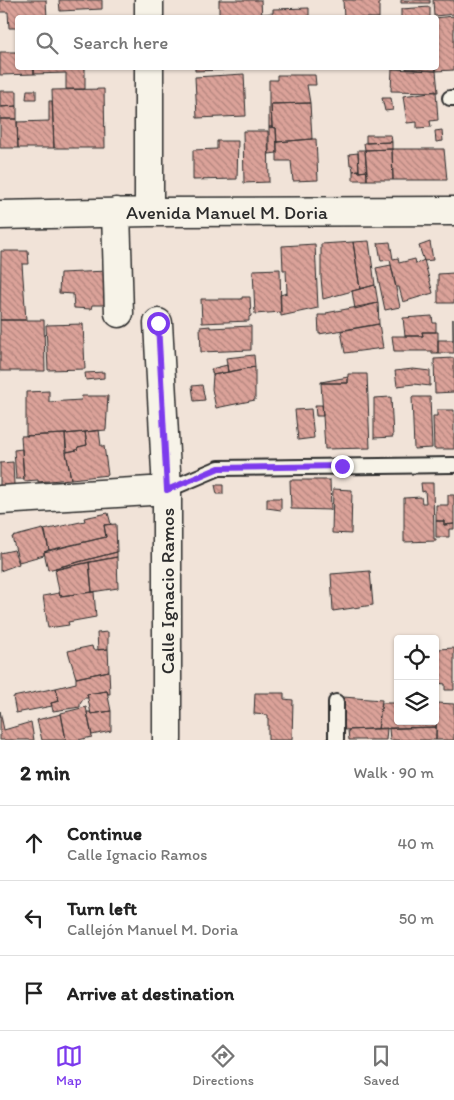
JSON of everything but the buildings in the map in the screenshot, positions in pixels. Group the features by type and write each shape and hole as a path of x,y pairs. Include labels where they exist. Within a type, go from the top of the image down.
{"street":[{"path":"149,0 149,15"},
{"path":"149,70 149,212"},
{"name":"Avenida Manuel M. Doria","path":"0,215 116,212 454,211"},
{"path":"116,212 119,313"},
{"name":"Calle Ignacio Ramos","path":"158,323 167,490 167,740"},
{"path":"0,500 167,490"}],"lane":[{"path":"167,490 219,468 454,465"},
{"path":"336,702 336,740"}],"route":[{"path":"158,323 167,490 219,468 342,466"}]}
